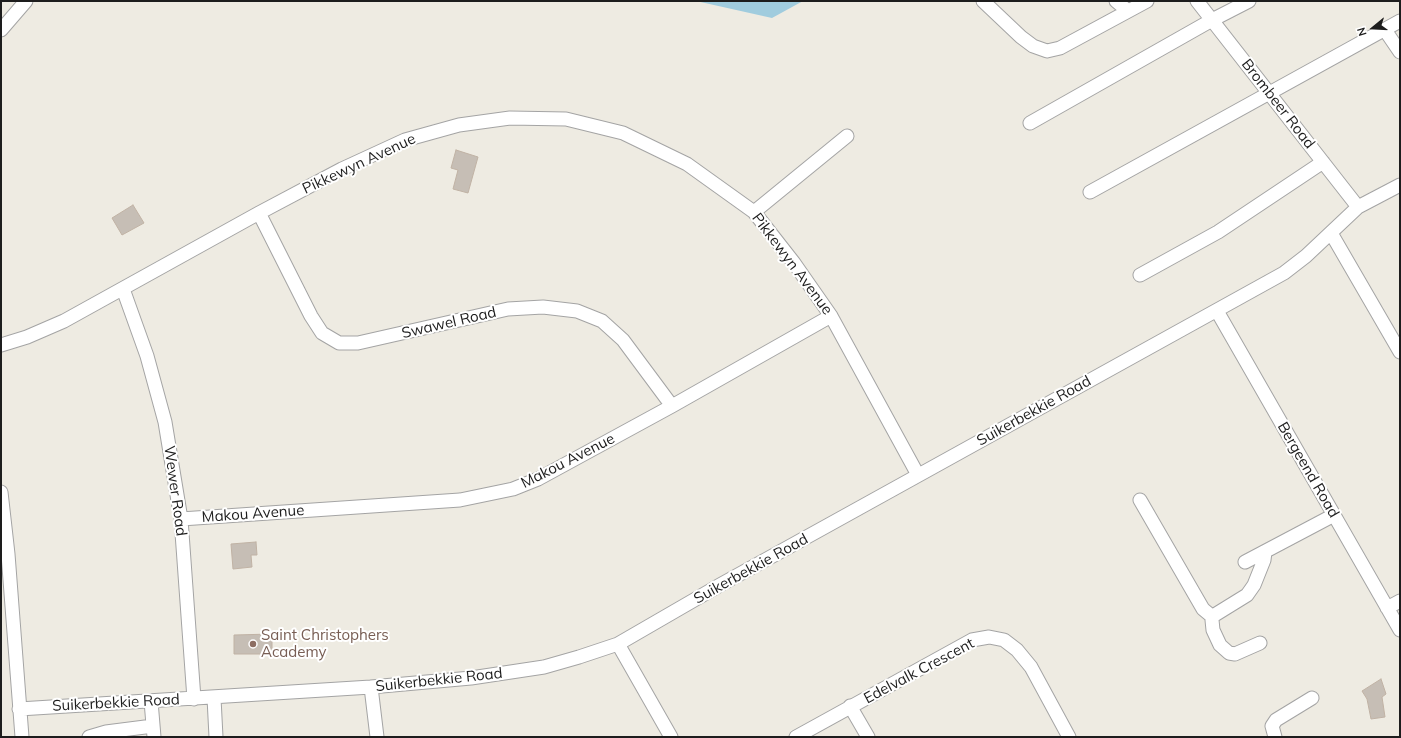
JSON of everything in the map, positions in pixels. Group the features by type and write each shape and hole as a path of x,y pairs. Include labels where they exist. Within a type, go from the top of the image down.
{"street":[{"path":"1,30 26,1"},
{"path":"984,1 1021,37 1033,46 1047,51 1060,48 1147,1"},
{"path":"1116,1 1128,11"},
{"name":"Brombeer Road","path":"1197,1 1358,208"},
{"path":"1030,123 1212,20 1249,1"},
{"path":"1090,192 1400,21"},
{"path":"1385,30 1400,52"},
{"name":"Pikkewyn Avenue","path":"1,345 27,337 64,321 258,213 342,169 406,140 459,125 510,118 566,119 624,133 687,164 754,212 794,263 831,316 918,475"},
{"path":"754,212 847,136"},
{"path":"1140,275 1218,232 1323,162"},
{"name":"Suikerbekkie Road","path":"20,709 214,698 371,687 471,678 544,667 618,644 720,585 1218,311 1284,273 1306,256 1358,208 1400,185"},
{"name":"Swawel Road","path":"258,213 311,316 322,333 339,343 358,343 508,309 543,307 577,311 602,321 623,340 672,406"},
{"path":"1331,233 1400,352"},
{"name":"Wewer Road","path":"123,288 147,356 165,422 181,519 194,699"},
{"name":"Bergeend Road","path":"1218,311 1400,630"},
{"name":"Makou Avenue","path":"181,519 460,500 505,491 538,479 672,406 831,316"},
{"path":"1,492 8,554 22,737"},
{"path":"1140,500 1203,609 1213,616"},
{"path":"1245,562 1334,515"},
{"path":"1213,616 1247,595 1254,585 1264,560 1265,552"},
{"path":"1387,608 1400,601"},
{"path":"1213,616 1213,630 1220,645 1229,653 1235,654 1260,643"},
{"name":"Edelvalk Crescent","path":"796,737 972,640 989,637 1004,640 1017,650 1031,667 1069,737"},
{"path":"618,644 671,737"},
{"path":"371,687 377,737"},
{"path":"214,698 216,737"},
{"path":"1275,737 1272,726 1276,720 1312,698"},
{"path":"89,737 113,730 153,732 151,701"},
{"path":"850,706 868,737"}],"water":[{"path":"696,1 803,1 772,18"}],"building":[{"path":"456,150 478,157 468,193 453,189 458,170 451,168"},
{"path":"133,205 144,223 122,235 112,218"},
{"path":"256,542 257,555 251,555 252,567 233,569 231,544"},
{"name":"Saint Christophers Academy","path":"272,634 272,654 234,654 234,635"},
{"path":"1381,679 1386,694 1382,697 1385,717 1371,719 1367,699 1362,691"}],"place":[{"name":"Saint Christophers Academy","path":"253,644"}]}
